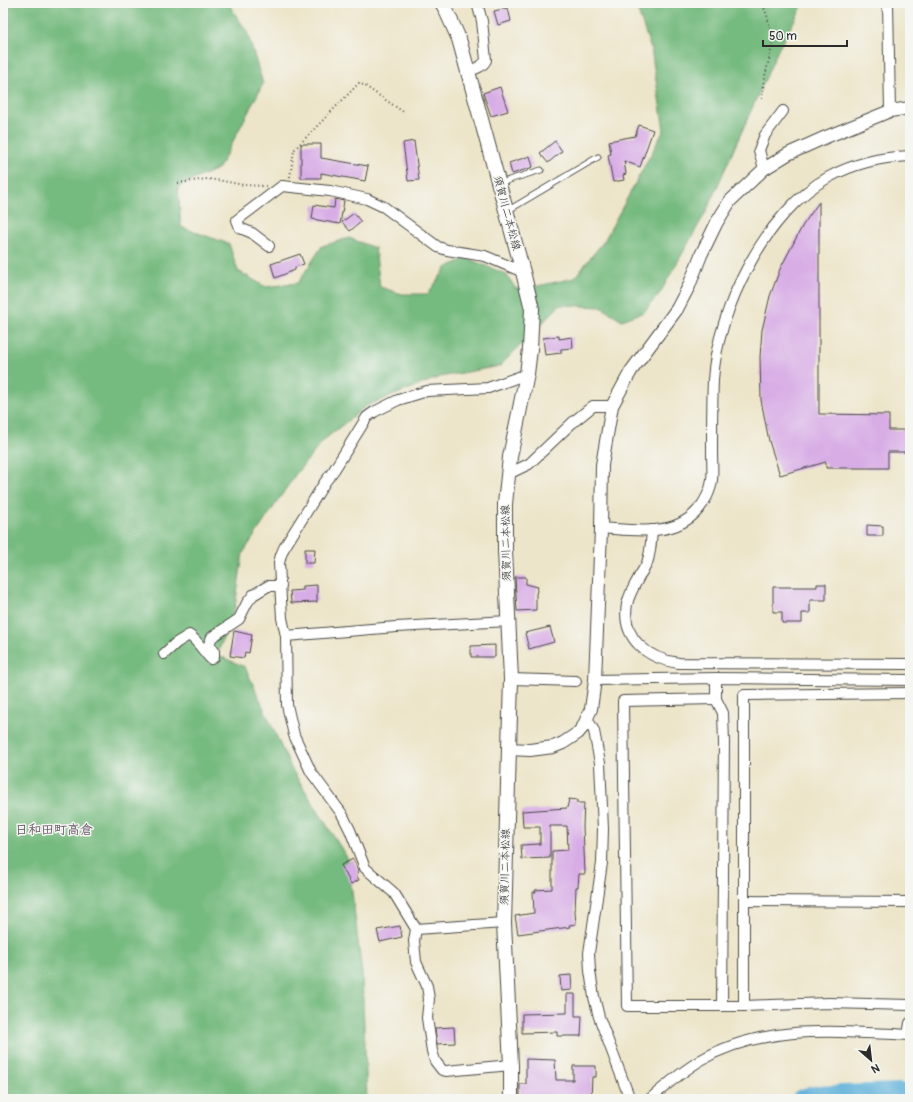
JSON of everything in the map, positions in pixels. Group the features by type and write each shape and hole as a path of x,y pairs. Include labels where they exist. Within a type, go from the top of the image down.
{"main road":[{"name":"須賀川二本松線","path":"442,3 459,39 532,309 527,374 510,457 505,504 505,550 511,679 504,923 511,1065 511,1099"}],"street":[{"path":"468,71 484,64 486,60 482,21 477,3"},
{"path":"888,3 890,111"},
{"path":"508,749 530,750 553,747 563,743 578,733 583,727 591,709 594,680 601,528 602,465 612,406 631,371 677,309 689,286 701,255 717,222 730,201 764,169 788,154 890,111 910,108"},
{"path":"764,169 759,150 765,135 783,111"},
{"path":"601,528 662,529 671,527 686,520 698,510 708,493 712,480 713,379 721,332 733,297 750,263 763,242 795,201 828,177 864,162 893,157 910,156"},
{"path":"269,246 252,233 240,228 238,220 285,186 330,191 367,198 384,207 438,247 447,250 485,256 523,272"},
{"path":"511,1065 446,1071 442,1070 435,1061 427,1018 429,999 427,986 416,962 414,942 416,929 394,893 365,868 342,814 312,772 294,735 287,705 286,636 282,618 279,563 281,555 325,482 367,417 398,400 427,391 488,388 527,374"},
{"path":"508,474 529,464 572,423 593,406 612,406"},
{"path":"652,530 650,554 627,604 630,632 642,649 650,654 667,662 679,663 910,664"},
{"path":"164,654 176,643 189,636 195,639 211,659 214,657 214,652 209,644 212,638 239,619 247,603 254,595 268,586 281,586"},
{"path":"286,636 396,627 509,621"},
{"path":"594,680 716,678 910,680"},
{"path":"716,678 716,699 723,712 724,742 722,1006"},
{"path":"511,679 576,681"},
{"path":"744,1006 744,695 910,693"},
{"path":"716,699 623,702 627,1006 744,1006 829,1003 910,1005"},
{"path":"587,718 594,731 600,763 603,829 602,863 589,953 590,971 599,1016 630,1099"},
{"path":"744,901 910,902"},
{"path":"416,929 504,923"},
{"path":"650,1099 672,1080 701,1060 717,1052 755,1039 767,1036 798,1033 850,1031 909,1035 910,1023"}],"lane":[{"path":"506,212 598,157"},
{"path":"499,185 509,180 542,170"}],"path":[{"path":"762,3 767,15 773,42 763,85 762,99"},
{"path":"178,184 207,179 223,180 244,185 285,186 294,150 359,83 366,86 405,113"}],"green space":[{"path":"3,3 228,3 247,32 263,84 219,168 178,187 181,227 229,244 238,271 266,287 298,283 322,246 349,238 375,248 380,287 402,294 428,294 446,268 466,258 506,274 516,289 529,288 574,278 604,241 664,130 651,49 635,3 804,3 778,50 706,212 660,293 644,312 622,320 601,307 560,305 500,366 440,377 366,406 325,439 295,475 243,553 235,607 217,655 245,667 291,768 348,859 362,974 367,1099 3,1099"}],"building":[{"path":"508,8 511,21 498,25 494,11"},
{"path":"500,87 508,111 491,116 483,93"},
{"path":"639,125 653,130 640,167 624,161 626,174 623,175 624,180 613,182 608,155 611,154 609,141 635,136"},
{"path":"414,141 419,180 408,181 403,143"},
{"path":"555,141 562,151 548,163 540,153"},
{"path":"301,144 321,144 321,158 368,166 365,181 321,173 321,178 301,178"},
{"path":"530,156 533,167 512,174 509,163"},
{"path":"335,199 344,201 340,224 312,219 314,205 334,208"},
{"path":"819,202 819,414 889,415 889,430 910,430 910,452 888,452 888,468 826,468 826,462 780,475 769,441 761,400 760,357 762,330 770,296 780,269 803,225"},
{"path":"354,213 361,222 350,231 342,222"},
{"path":"300,254 304,264 295,267 295,270 275,278 271,264"},
{"path":"559,336 559,339 572,337 573,348 561,349 561,353 545,355 543,338"},
{"path":"867,525 883,526 883,536 867,536"},
{"path":"305,549 315,549 314,563 305,563"},
{"path":"515,577 526,577 526,584 538,587 536,594 536,610 517,611"},
{"path":"817,584 826,584 826,600 810,600 810,613 802,613 802,623 782,623 782,612 773,612 773,587 817,587"},
{"path":"317,585 317,602 291,603 290,591 303,590 303,586"},
{"path":"550,627 554,642 529,649 525,633"},
{"path":"234,631 252,635 249,653 245,652 244,658 230,656"},
{"path":"495,645 495,657 471,657 471,646"},
{"path":"569,799 577,800 577,803 584,803 583,826 585,874 579,874 578,887 576,887 576,924 569,925 570,927 518,934 515,916 534,913 533,892 536,892 535,890 552,889 552,851 568,850 567,826 550,826 550,858 522,859 521,845 540,844 540,827 523,827 522,811 567,808"},
{"path":"353,859 358,870 357,876 359,880 351,884 341,865"},
{"path":"400,926 402,937 380,942 377,930"},
{"path":"571,975 572,990 561,991 560,976"},
{"path":"567,994 575,994 575,1016 582,1016 581,1036 557,1036 557,1032 522,1033 522,1014 567,1013"},
{"path":"454,1027 455,1043 437,1044 435,1028"},
{"path":"526,1059 555,1060 556,1080 573,1080 573,1066 596,1066 596,1077 592,1077 591,1099 520,1097 520,1084 526,1084"}],"waterway":[{"path":"802,1099 813,1096 897,1093 910,1095"}],"district":[{"name":"日和田町高倉","path":"54,830"}]}
